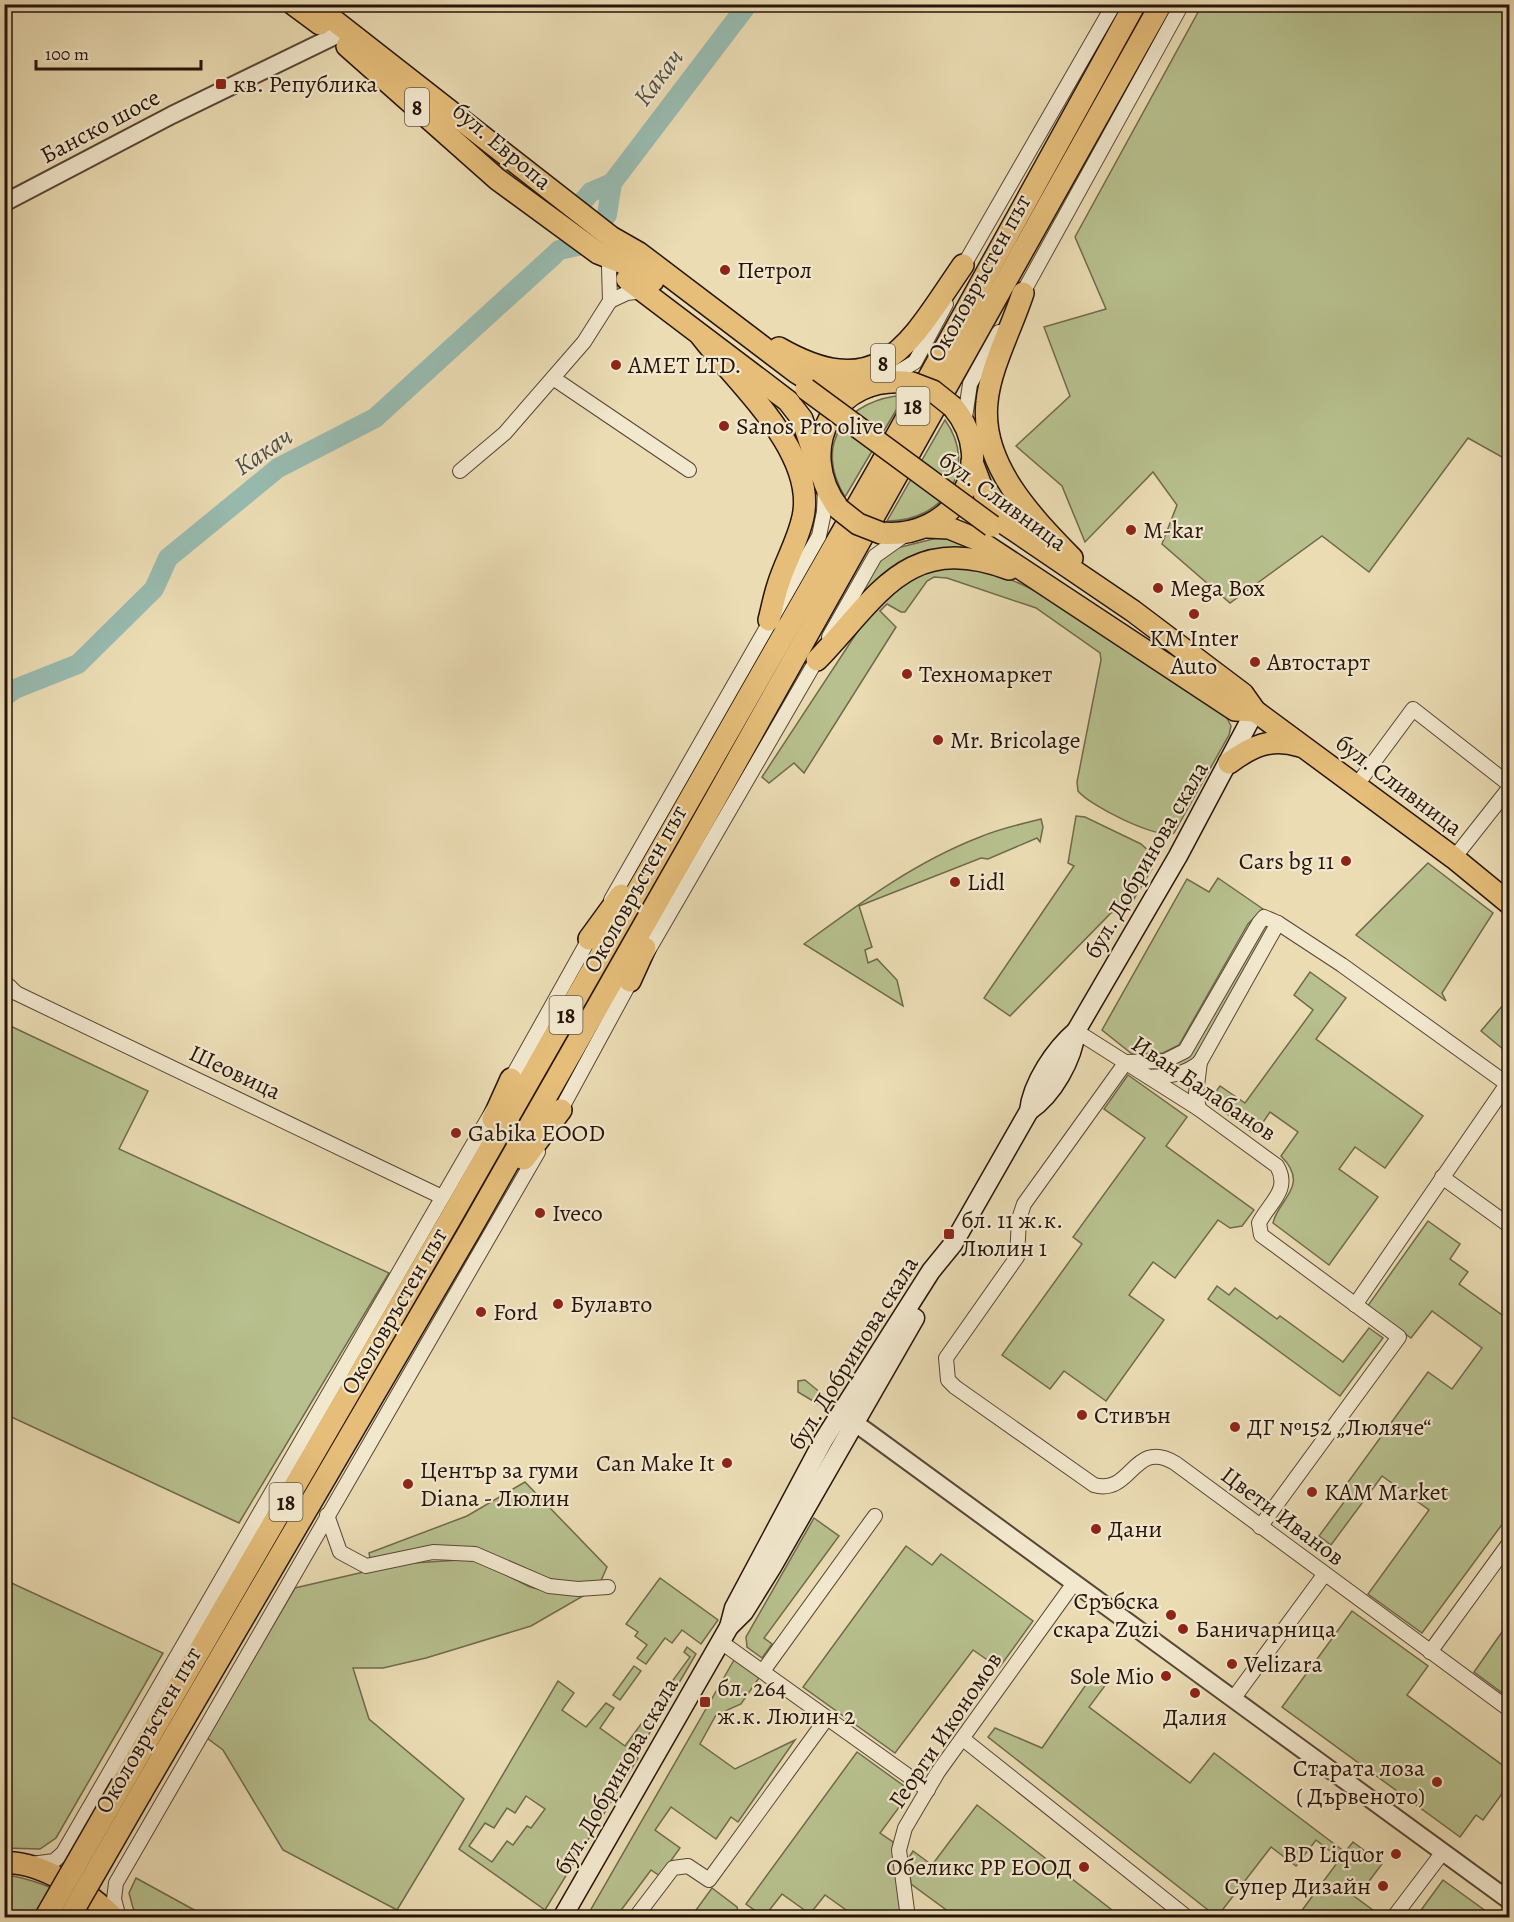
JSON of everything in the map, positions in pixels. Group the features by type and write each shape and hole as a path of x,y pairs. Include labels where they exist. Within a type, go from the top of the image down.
{"main road":[{"name":"бул. Европа","path":"293,4 342,33 560,197 606,252 644,291 796,409 823,481"},
{"name":"бул. Европа","path":"313,4 497,178 545,215 633,267 806,389 896,456"},
{"name":"Околовръстен път","path":"69,1917 132,1789 449,1221 884,459 1135,4"},
{"name":"Околовръстен път","path":"45,1917 132,1789 469,1232 690,846 1161,4"},
{"name":"бул. Европа","path":"606,252 639,253 812,383 846,388 874,384"},
{"name":"8","path":"736,326 820,366 835,370 861,370 885,362 898,353 913,337 963,265"},
{"path":"1023,293 993,376 987,401 990,442 1008,481 1033,517 1104,590"},
{"path":"701,336 778,431 799,467 803,482 804,515 778,584 769,620"},
{"path":"823,481 820,446 827,423 840,405 874,384 912,383 933,391 958,416"},
{"name":"8","path":"823,481 838,509 858,524 881,532 906,533 927,527 948,513 956,504 968,482 972,462 970,443 958,416"},
{"name":"бул. Сливница","path":"896,456 1137,630 1198,663"},
{"name":"бул. Сливница","path":"972,462 988,504 1005,524 1104,590 1198,663 1243,694 1254,711 1454,858 1509,904"},
{"name":"бул. Сливница","path":"927,527 960,531 1175,668 1235,710 1254,711"},
{"path":"817,660 880,588 910,568 949,558 970,558 992,562 1036,578"},
{"name":"бул. Сливница","path":"1137,630 1175,668"},
{"name":"бул. Добринова скала","path":"562,1917 725,1634 750,1603 855,1423 1029,1111 1043,1102 1074,1048 1076,1031 1229,763 1254,711"},
{"path":"1229,763 1263,743 1286,742 1306,748"},
{"path":"589,939 683,810"},
{"path":"630,981 690,846"},
{"path":"449,1221 511,1079"},
{"path":"469,1232 561,1110"},
{"name":"бул. Добринова скала","path":"725,1634 734,1608 835,1421 931,1271 953,1244"},
{"path":"8,1863 60,1879 91,1898 114,1917"}],"street":[{"name":"8","path":"963,265 1023,167 1114,4"},
{"name":"8","path":"958,416 970,384 1023,293 1182,4"},
{"name":"Банско шосе","path":"4,203 182,111 342,33"},
{"path":"606,252 610,301"},
{"path":"874,384 915,362 954,290 963,265"},
{"path":"460,471 504,433 553,378 584,342 610,301 627,293 644,291"},
{"path":"553,378 689,470"},
{"name":"Околовръстен път","path":"8,1863 38,1864 54,1861 63,1853 511,1079 769,620 819,536 824,512 823,481"},
{"name":"Околовръстен път","path":"119,1917 114,1899 116,1883 561,1110 630,981 875,556 906,533"},
{"path":"1356,786 1413,709 1509,786 1454,858"},
{"path":"1199,1109 1196,1093 1200,1062 1273,920"},
{"path":"1126,1062 1165,1061 1185,1051 1259,923 1273,920 1342,965 1508,1085 1355,1305"},
{"name":"Шеовица","path":"9,986 16,993 442,1197"},
{"name":"Иван Балабанов","path":"1076,1031 1199,1109 1271,1161 1281,1173 1281,1189 1259,1223 1261,1236 1399,1337 1260,1527"},
{"name":"Цвети Иванов","path":"1126,1062 1024,1204 1019,1219 1017,1257 946,1358 948,1380 1023,1436 1087,1480 1101,1487 1117,1485 1139,1462 1148,1458 1167,1458 1509,1710"},
{"path":"1149,1077 1185,1072 1200,1062"},
{"path":"1442,1177 1509,1226"},
{"path":"848,1401 855,1423"},
{"path":"835,1421 855,1423 1509,1901"},
{"path":"327,1515 340,1552 366,1566 433,1552 475,1554 549,1586 578,1589 608,1587"},
{"path":"763,1671 875,1516"},
{"path":"1430,1652 1509,1542"},
{"path":"1233,1699 1324,1575"},
{"name":"Георги Икономов","path":"909,1917 901,1872 901,1839 928,1790 1074,1583"},
{"path":"725,1634 763,1671 928,1790"},
{"path":"635,1917 673,1868 688,1866 710,1880 827,1718"},
{"path":"963,1739 1188,1917"},
{"path":"1509,1805 1509,1817"},
{"path":"1393,1917 1443,1852"}],"green space":[{"path":"1202,5 1510,5 1509,461 1468,438 1369,572 1322,536 1230,603 1162,544 1177,505 1153,472 1085,542 1062,486 1016,446 1070,396 1044,327 1106,309 1075,237"},
{"path":"440,111 546,201 542,203 469,143"},
{"path":"1000,339 981,411 1044,534 1005,518 987,483 973,396 979,374"},
{"path":"905,395 845,497 836,477 832,459 834,442 841,427 852,415 867,405 884,398"},
{"path":"945,420 955,438 959,457 957,474 950,489 925,513 907,519 887,521"},
{"path":"949,535 994,555 960,553 845,616 885,551"},
{"path":"950,567 996,574 1039,593 1226,716 1231,726 1229,735 1174,833 1165,834 1153,831 1124,820 1096,805 1078,791 1077,782 1101,660 1100,653 1036,608 947,578 934,577 927,581 905,612 887,604 880,611 896,627 804,773 794,763 769,783 762,777 873,608 914,576"},
{"path":"1076,816 1085,817 1141,844 1153,855 1152,869 1123,917 1112,912 1010,1016 984,998 1074,866 1068,863"},
{"path":"1041,819 1043,827 1040,842 1037,838 988,859 981,858 859,906 872,947 865,950 868,963 877,959 897,980 903,1006 804,944 867,899 933,858 987,834"},
{"path":"1428,863 1493,913 1442,993 1446,1001 1356,935"},
{"path":"1218,878 1263,909 1248,924 1179,1045 1163,1053 1132,1054 1102,1030 1187,879 1209,892"},
{"path":"1263,925 1269,928 1194,1059 1167,1072 1166,1066 1178,1061"},
{"path":"1310,972 1346,998 1316,1039 1423,1116 1385,1168 1355,1147 1339,1169 1378,1197 1329,1265 1273,1223 1293,1184 1293,1176 1281,1156 1298,1132 1270,1112 1255,1134 1209,1101 1220,1086 1245,1103 1313,1010 1294,995"},
{"path":"1509,998 1509,1054 1481,1031"},
{"path":"4,1023 148,1091 119,1149 389,1273 239,1523 5,1414"},
{"path":"1128,1075 1187,1117 1166,1146 1254,1210 1242,1226 1230,1228 1218,1220 1175,1278 1153,1262 1129,1295 1164,1320 1106,1401 1064,1371 1050,1389 1002,1355 1082,1244 1073,1237 1145,1138 1104,1109"},
{"path":"1428,1221 1460,1244 1450,1259 1468,1272 1459,1284 1509,1320 1509,1413 1502,1422 1509,1428 1509,1515 1422,1633 1368,1594 1429,1510 1382,1476 1331,1545 1319,1536 1350,1494 1343,1489 1428,1372 1452,1389 1482,1348 1432,1311 1411,1338 1367,1307"},
{"path":"1217,1286 1229,1295 1235,1288 1277,1319 1280,1316 1343,1362 1369,1328 1383,1338 1340,1396 1208,1299"},
{"path":"805,1380 838,1407 833,1413 798,1392 798,1381"},
{"path":"525,1482 607,1567 600,1583 565,1583 528,1572 476,1548 370,1558 369,1553 467,1516"},
{"path":"814,1518 839,1536 764,1638 772,1644 762,1658 747,1647 746,1637"},
{"path":"906,1546 932,1565 941,1554 1033,1621 999,1668 973,1650 895,1753 803,1687"},
{"path":"475,1559 530,1587 550,1592 590,1592 531,1626 426,1658 383,1668 353,1668 369,1719 464,1799 397,1910 283,1850 223,1750 207,1738 295,1588 398,1564"},
{"path":"660,1578 718,1620 701,1644 682,1630 672,1643 665,1638 646,1664 637,1658 647,1645 635,1636 638,1632 626,1624"},
{"path":"5,1580 163,1653 56,1838 40,1849 5,1848"},
{"path":"1352,1611 1428,1666 1407,1695 1509,1770 1509,1784 1483,1820 1476,1815 1460,1837 1282,1707"},
{"path":"1509,1622 1509,1698 1474,1672"},
{"path":"687,1647 696,1654 636,1756 638,1758 545,1910 459,1849 558,1681 574,1693 562,1710 586,1727 606,1703 614,1708 600,1728 625,1746 690,1657 684,1652","holes":["526,1796 545,1809 531,1828 527,1826 513,1845 507,1841 492,1862 469,1846 485,1823 494,1828 507,1808 515,1813"]},
{"path":"734,1660 759,1678 741,1704 716,1715 700,1744 735,1769 795,1740 738,1822 731,1817 716,1839 671,1807 655,1830 680,1848 660,1876 651,1870 616,1917 586,1918"},
{"path":"634,1666 641,1671 620,1700 613,1695"},
{"path":"1094,1673 1107,1683 1089,1707 1190,1783 1214,1753 1345,1852 1353,1842 1382,1864 1364,1888 1350,1878 1343,1888 1381,1916 1297,1917 1340,1859 1316,1840 1296,1866 1271,1847 1217,1917 988,1737 995,1728 1042,1748"},
{"path":"857,1752 911,1791 880,1833 893,1842 904,1917 856,1917 825,1895 810,1914 782,1894 764,1917 746,1904"},
{"path":"977,1805 1121,1917 956,1917 911,1884 908,1859 913,1851 932,1865"},
{"path":"4,1875 28,1880 69,1896 100,1917 5,1917"},
{"path":"136,1878 207,1917 140,1917 133,1908 129,1893"},
{"path":"1443,1880 1494,1917 1416,1917"},
{"path":"712,1888 737,1907 738,1912 734,1917 691,1917"}],"waterway":[{"name":"Какач","path":"566,221 591,192 612,183 748,4"},
{"name":"Какач","path":"4,697 15,689 78,664 154,589 168,558 278,468 375,418 559,250 578,246 607,215 612,183"}],"place":[{"name":"кв. Република","path":"221,84"},
{"name":"Петрол","path":"725,270"},
{"name":"AMET LTD.","path":"616,365"},
{"name":"Sanos Pro olive","path":"724,426"},
{"name":"M-kar","path":"1131,530"},
{"name":"Mega Box","path":"1158,588"},
{"name":"KM Inter Auto","path":"1194,614"},
{"name":"Автостарт","path":"1255,662"},
{"name":"Техномаркет","path":"907,674"},
{"name":"Mr. Bricolage","path":"938,740"},
{"name":"Cars bg 11","path":"1346,861"},
{"name":"Lidl","path":"955,882"},
{"name":"Gabika EOOD","path":"456,1133"},
{"name":"Iveco","path":"540,1213"},
{"name":"бл. 11 ж.к. Люлин 1","path":"949,1234"},
{"name":"Булавто","path":"558,1304"},
{"name":"Ford","path":"481,1312"},
{"name":"Стивън","path":"1082,1415"},
{"name":"ДГ №152 „Люляче“","path":"1235,1427"},
{"name":"Can Make It","path":"727,1463"},
{"name":"Център за гуми Diana - Люлин","path":"408,1484"},
{"name":"KAM Market","path":"1312,1492"},
{"name":"Дани","path":"1096,1529"},
{"name":"Сръбска скара Zuzi","path":"1171,1615"},
{"name":"Баничарница","path":"1183,1629"},
{"name":"Velizara","path":"1232,1664"},
{"name":"Sole Mio","path":"1166,1676"},
{"name":"Далия","path":"1195,1693"},
{"name":"бл. 264 ж.к. Люлин 2","path":"705,1702"},
{"name":"Старата лоза ( Дървеното)","path":"1437,1782"},
{"name":"BD Liquor","path":"1396,1854"},
{"name":"Обеликс РР ЕООД","path":"1084,1867"},
{"name":"Супер Дизайн","path":"1383,1886"}]}
